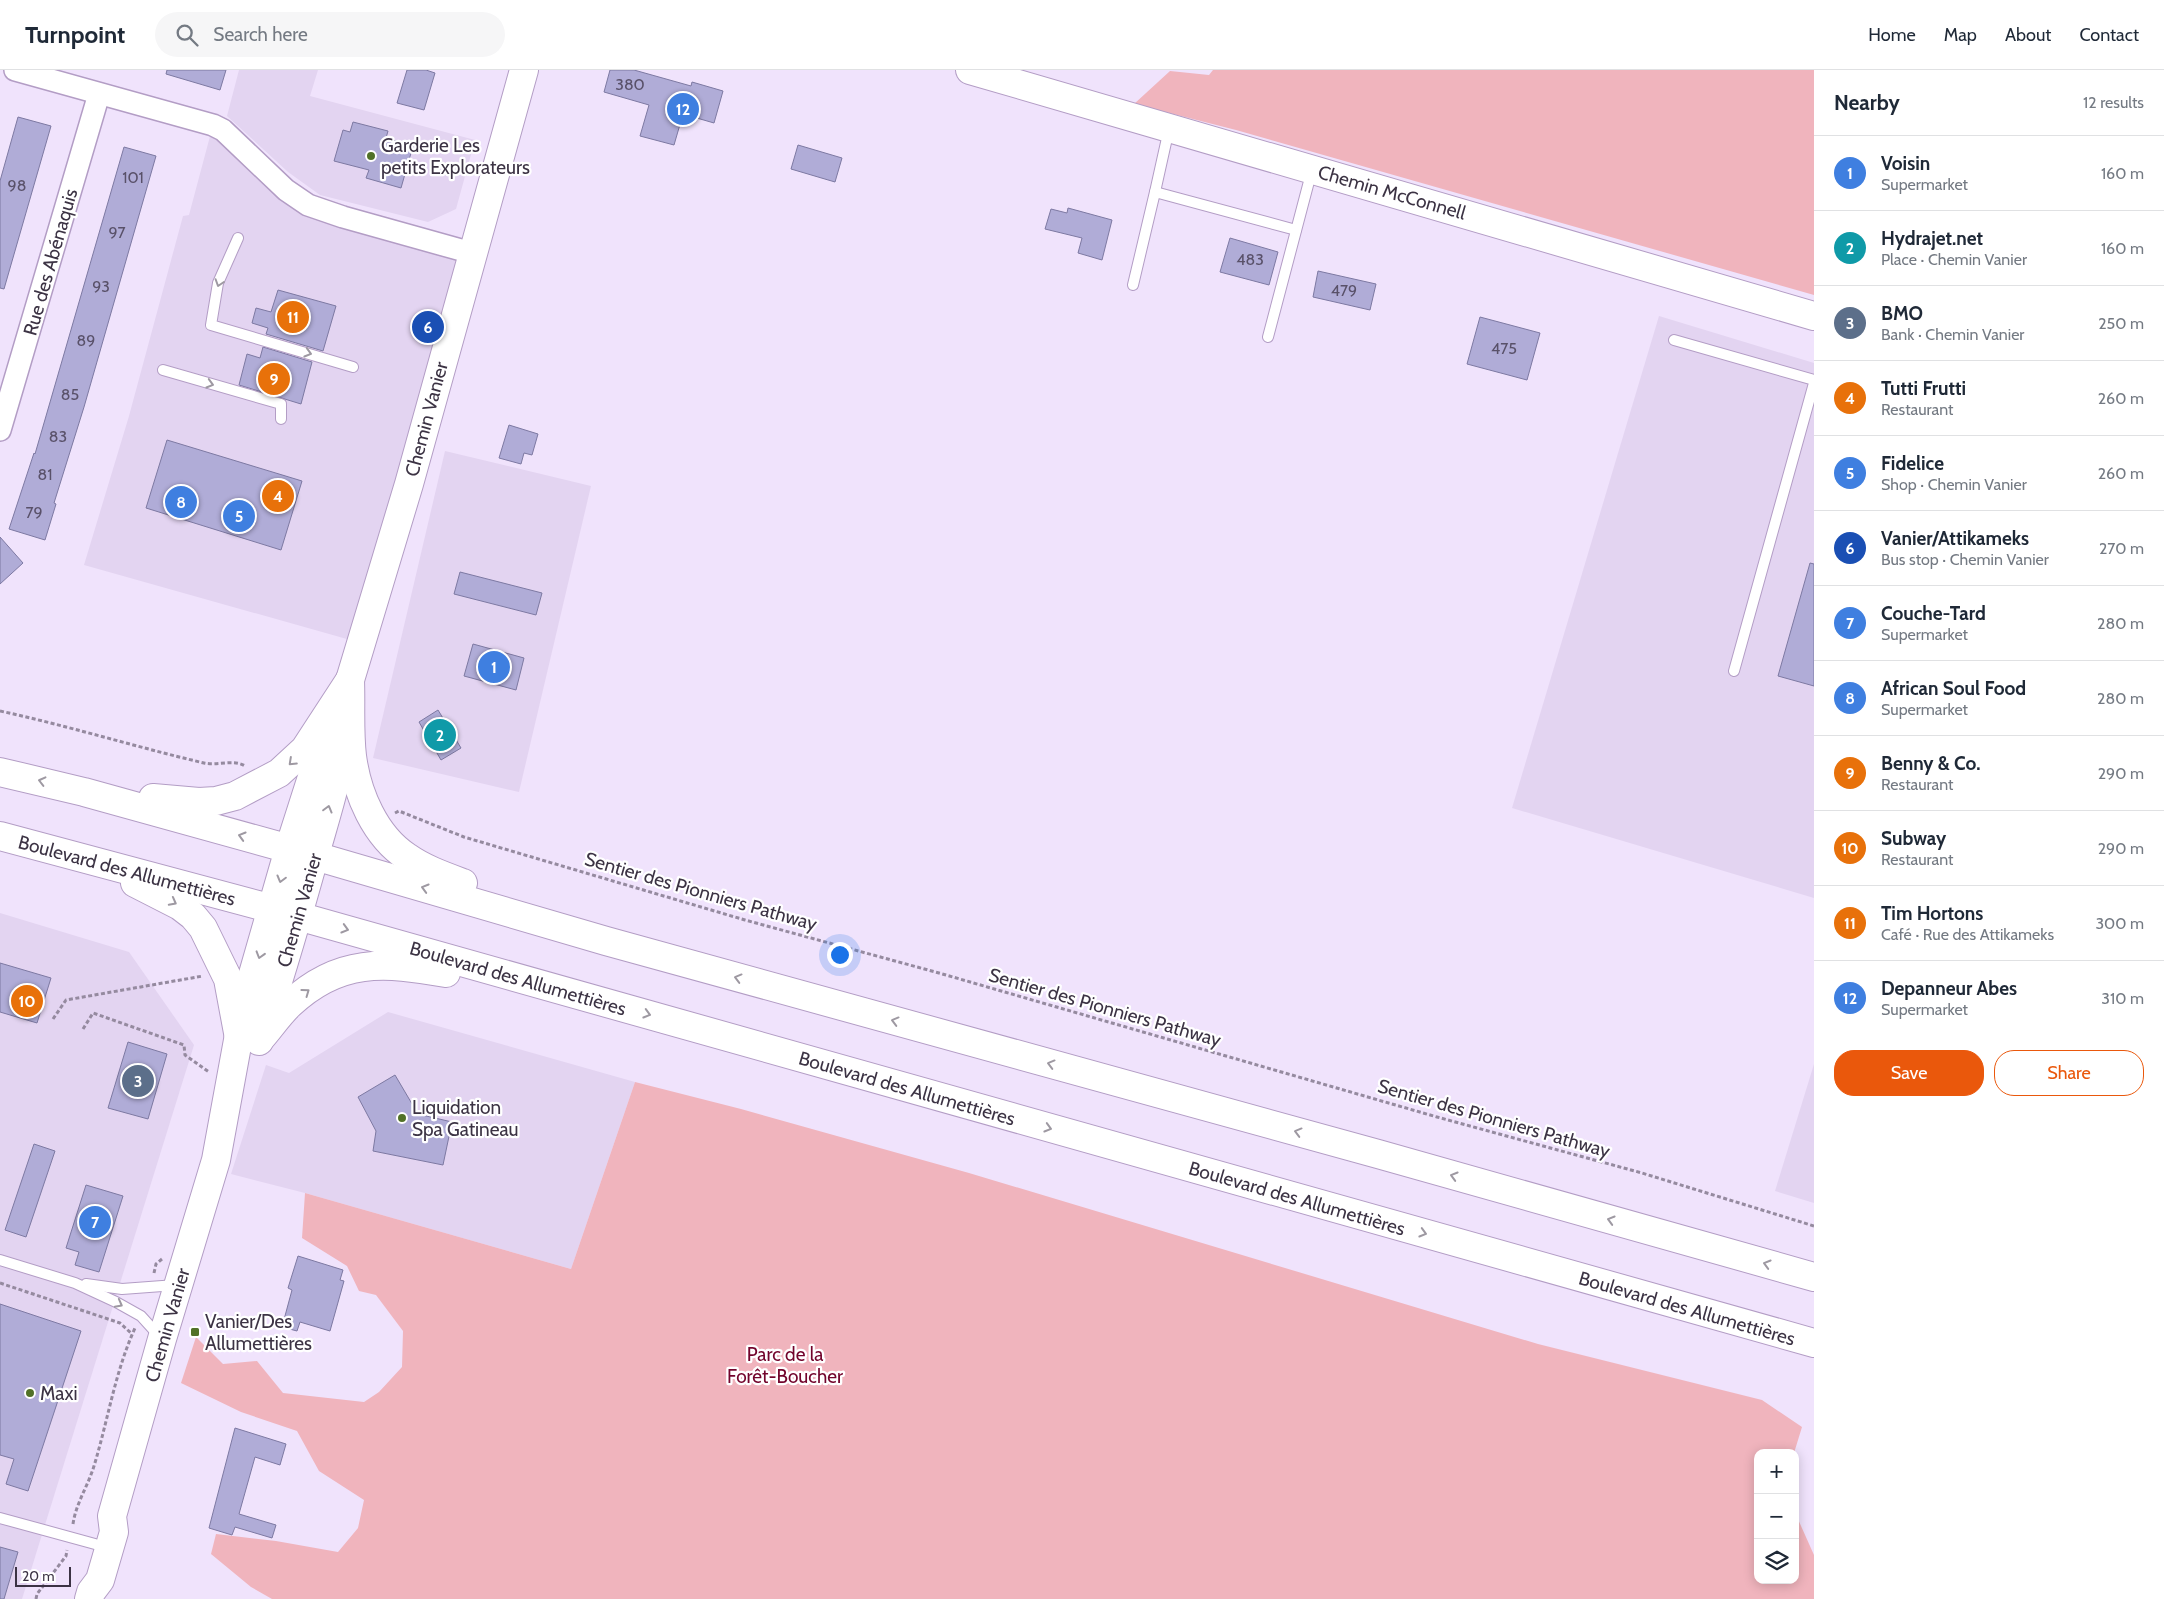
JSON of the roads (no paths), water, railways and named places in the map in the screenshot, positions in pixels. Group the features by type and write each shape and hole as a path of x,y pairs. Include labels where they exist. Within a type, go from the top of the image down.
{"main road":[{"name":"Chemin Vanier","path":"90,1595 100,1580 114,1532 112,1516 162,1339 180,1285 249,1038 245,1002 286,912 302,852 320,752 350,680 409,484 524,70"},
{"name":"Chemin McConnell","path":"970,70 1814,316"},
{"path":"84,792 199,802 235,796 279,773 305,749 350,680"},
{"path":"350,680 352,756 358,782 374,821 393,845 407,857 425,868 606,941"},
{"path":"0,772 84,792 302,852 606,941 1378,1154 1814,1278"},
{"name":"Boulevard des Allumettières","path":"0,836 83,856 286,912 1814,1343"},
{"path":"83,856 180,906 203,928 228,979 249,1038 308,990 327,978 347,970 369,965 393,965 424,969 583,996"},
{"name":"Chemin Vanier","path":"90,1595 86,1576 95,1544 102,1528 112,1516"}],"street":[{"path":"15,70 201,121 223,130 286,190 308,205 343,217 472,253"},
{"name":"Rue des Abénaquis","path":"0,430 99,94"}],"lane":[{"path":"1133,285 1156,192 1169,128"},
{"path":"1268,337 1312,169"},
{"path":"1156,192 1296,230"},
{"path":"238,238 218,283 211,324 353,367"},
{"path":"1674,340 1814,382 1734,671"},
{"path":"164,370 280,404 281,419"},
{"path":"0,1260 75,1282 122,1289 180,1285"},
{"path":"75,1282 141,1316 162,1339"},
{"path":"0,1518 95,1544"}],"place":[{"name":"Depanneur Abes","path":"683,109"},
{"name":"Garderie Les petits Explorateurs","path":"371,156"},
{"name":"Tim Hortons","path":"293,317"},
{"name":"Vanier/Attikameks","path":"428,327"},
{"name":"Benny & Co.","path":"274,379"},
{"name":"Tutti Frutti","path":"278,496"},
{"name":"African Soul Food","path":"181,502"},
{"name":"Fidelice","path":"239,516"},
{"name":"Voisin","path":"494,667"},
{"name":"Hydrajet.net","path":"440,735"},
{"name":"Subway","path":"27,1001"},
{"name":"BMO","path":"138,1081"},
{"name":"Liquidation Spa Gatineau","path":"402,1118"},
{"name":"Couche-Tard","path":"95,1222"},
{"name":"Vanier/Des Allumettières","path":"195,1332"},
{"name":"Maxi","path":"30,1393"}],"park label":[{"name":"Parc de la Forêt-Boucher","path":"785,1365"}]}
